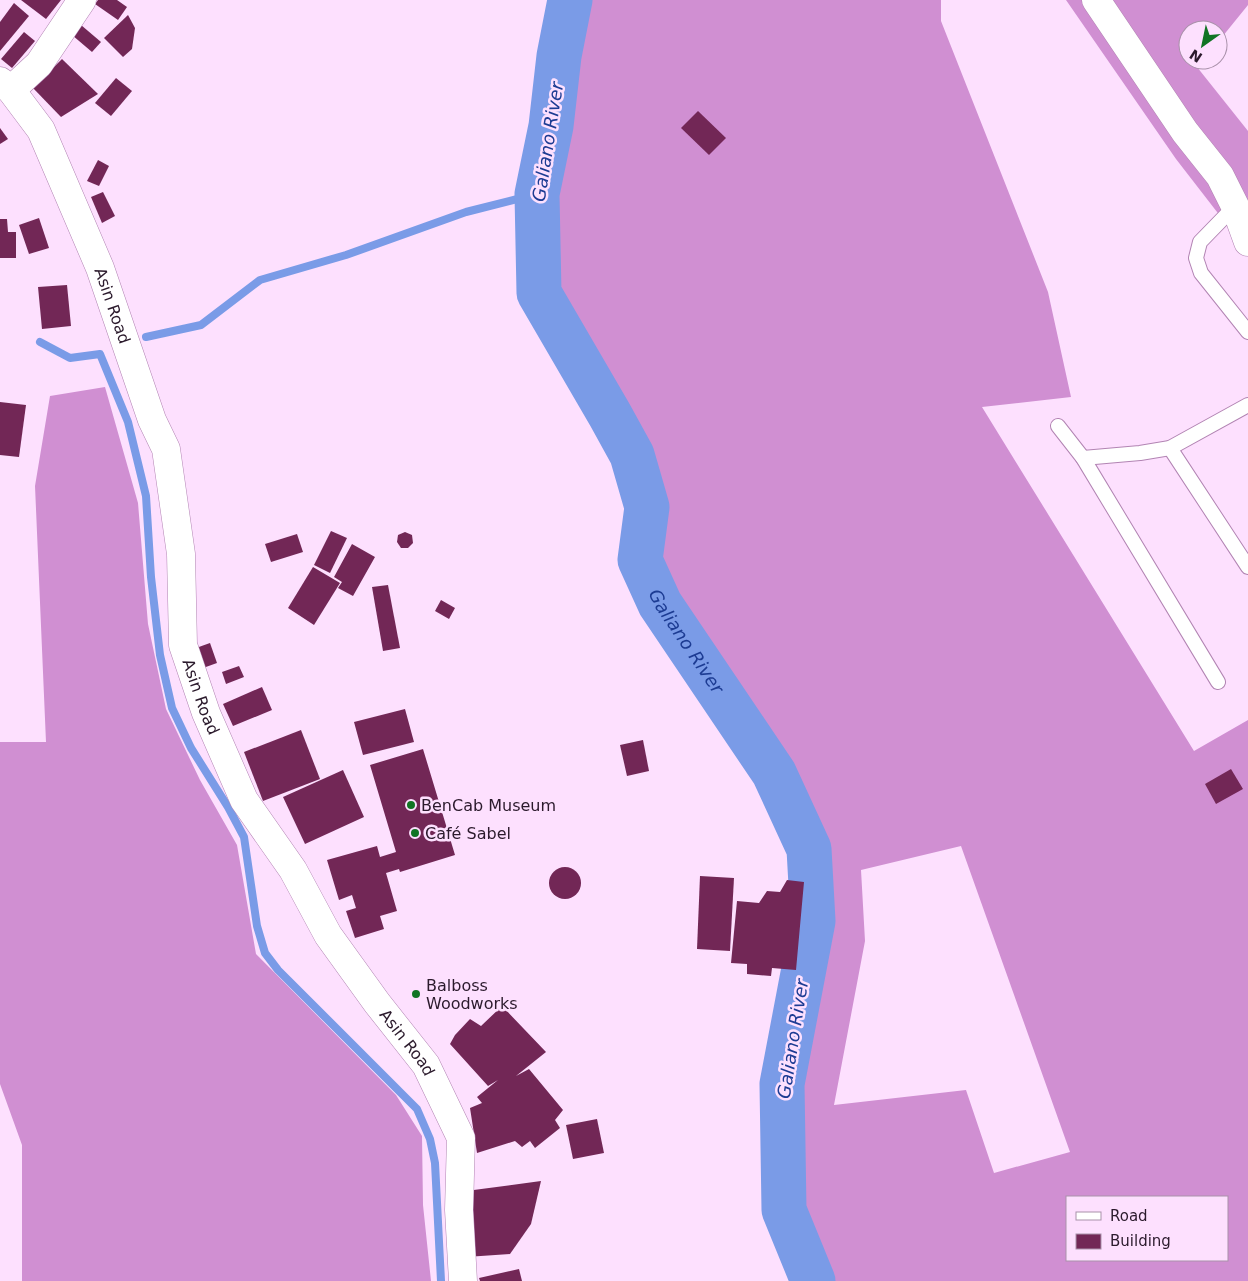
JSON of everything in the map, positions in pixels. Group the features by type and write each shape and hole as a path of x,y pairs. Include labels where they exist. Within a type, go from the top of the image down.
{"main road":[{"path":"6,86 39,64 82,0"},
{"path":"1096,0 1185,132 1220,176 1235,206 1248,242"},
{"name":"Asin Road","path":"6,86 42,130 100,268 152,420 166,449 181,554 183,645 206,713 244,800 293,870 328,935 377,1003 426,1065 461,1138 459,1210 463,1281"}],"lane":[{"path":"1235,206 1200,242 1196,258 1201,274 1248,332"},
{"path":"1083,458 1140,453 1170,448 1248,405"},
{"path":"1058,426 1083,458 1218,682"},
{"path":"1170,448 1248,567"}],"shaded area":[{"path":"570,0 941,0 941,21 1048,292 1071,397 982,407 1194,751 1248,720 1248,1281 813,1281 784,1210 782,1084 813,921 809,849 774,773 660,604 640,560 647,507 632,455 539,293 537,194 551,126 559,56","holes":["961,846 1070,1152 994,1173 966,1090 834,1105 865,941 861,870"]},
{"path":"1066,0 1248,0 1248,5 1228,30 1228,20 1178,20 1178,70 1199,70 1248,131 1248,252 1176,159"},
{"path":"105,387 138,503 148,624 166,709 200,780 237,845 256,954 396,1095 422,1136 423,1205 431,1281 22,1281 22,1145 0,1084 0,742 46,742 35,486 50,396"}],"building":[{"path":"21,0 61,0 46,19"},
{"path":"98,0 117,0 127,7 118,20 95,4"},
{"path":"14,3 29,16 0,51 0,22"},
{"path":"128,15 135,28 132,49 123,57 104,38"},
{"path":"81,25 101,42 92,52 72,35"},
{"path":"24,32 35,41 12,68 1,59"},
{"path":"62,59 98,94 61,117 33,88"},
{"path":"116,78 132,91 111,116 95,103"},
{"path":"698,111 726,138 709,155 681,128"},
{"path":"0,128 8,139 0,144"},
{"path":"98,160 109,166 99,186 87,181"},
{"path":"103,192 115,216 102,223 91,197"},
{"path":"39,218 49,248 29,254 19,225"},
{"path":"0,219 7,219 8,232 16,232 16,258 0,258"},
{"path":"67,285 71,326 42,329 38,287"},
{"path":"0,402 26,405 19,457 0,455"},
{"path":"331,531 347,538 330,573 314,565"},
{"path":"405,532 412,535 413,543 408,548 401,548 397,542 398,535"},
{"path":"297,534 303,552 271,562 265,544"},
{"path":"352,544 375,557 353,596 338,588 342,582 334,577"},
{"path":"313,567 340,583 314,625 288,608"},
{"path":"388,585 400,648 383,651 372,587"},
{"path":"441,600 455,608 449,619 435,611"},
{"path":"210,643 217,663 203,668 196,648"},
{"path":"239,666 244,677 226,684 222,672"},
{"path":"262,687 272,710 233,726 223,704"},
{"path":"405,709 414,742 363,755 354,722"},
{"path":"301,730 320,779 263,801 244,752"},
{"path":"643,740 649,771 627,776 620,745"},
{"name":"BenCab Museum","path":"423,749 455,855 400,872 399,869 386,873 397,911 380,916 384,929 355,938 346,911 356,908 352,895 339,900 327,860 377,846 380,857 396,852 370,765"},
{"path":"1231,769 1243,789 1216,804 1205,784"},
{"path":"343,770 364,817 305,844 283,797"},
{"path":"565,867 571,868 576,872 580,877 580,889 576,894 571,898 565,899 559,898 554,894 550,889 549,883 550,877 554,872 559,868"},
{"path":"700,876 734,878 730,951 697,949"},
{"path":"787,880 804,882 796,970 772,968 771,976 747,974 747,964 731,963 737,901 759,903 767,891 780,892"},
{"path":"502,1006 546,1052 516,1076 529,1069 563,1110 555,1120 560,1128 535,1148 530,1141 522,1147 515,1141 477,1153 470,1108 482,1103 477,1097 498,1080 488,1086 450,1044 455,1035 470,1019 481,1026"},
{"path":"597,1119 604,1153 573,1159 566,1125"},
{"path":"541,1181 531,1224 510,1254 466,1257 466,1191"},
{"path":"519,1269 522,1281 480,1281 479,1278"}],"waterway":[{"name":"Galiano River","path":"570,0 559,56 551,126 537,194 539,293 632,455 647,507 640,560 660,604 774,773 809,849 813,921 782,1084 784,1210 813,1281"},
{"path":"146,337 201,325 260,280 346,255 466,212 537,194"},
{"path":"40,342 70,358 100,354 128,422 146,496 151,577 160,655 172,708 191,748 228,807 244,837 257,926 265,953 278,970 417,1109 430,1139 435,1163 441,1281"}],"place":[{"name":"BenCab Museum","path":"411,805"},
{"name":"Café Sabel","path":"415,833"},
{"name":"Balboss Woodworks","path":"416,994"}]}
